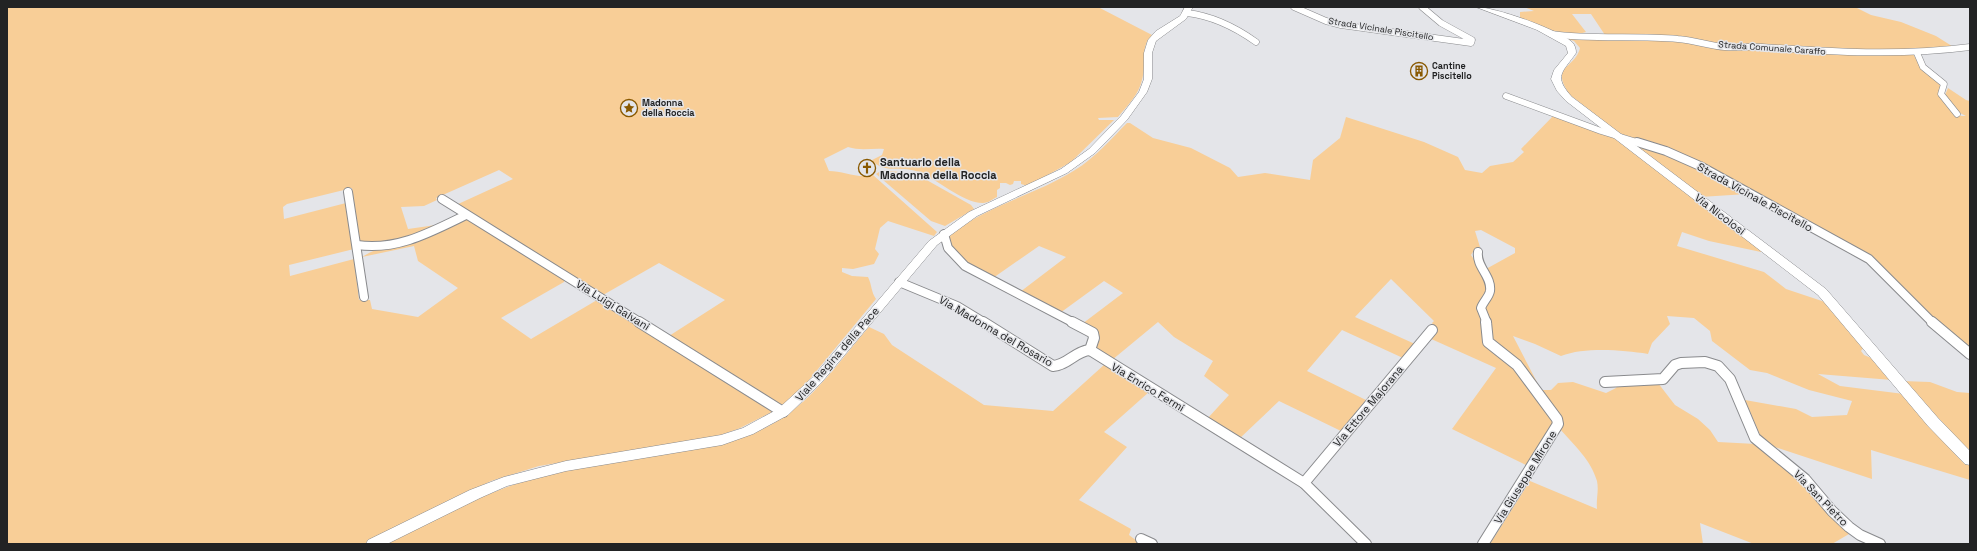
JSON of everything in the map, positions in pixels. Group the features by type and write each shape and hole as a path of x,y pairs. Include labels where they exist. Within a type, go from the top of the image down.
{"main road":[{"name":"Via Nicolosi","path":"1480,7 1550,34 1568,43 1572,49 1572,53 1556,71 1559,87 1569,99 1822,292 1933,422 1970,460"}],"street":[{"name":"Strada Vicinale Piscitello","path":"1294,7 1326,22 1471,43 1472,40 1441,23 1422,7"},
{"path":"1188,10 1217,19 1256,42"},
{"name":"Viale Regina della Pace","path":"373,544 475,494 504,482 566,466 722,440 748,431 783,412 816,380 920,256 944,234 982,209 1064,171 1092,151 1124,118 1143,92 1148,79 1148,53 1152,40 1188,10"},
{"name":"Strada Comunale Caraffo","path":"1550,34 1580,38 1623,36 1679,39 1725,46 1760,47 1820,52 1917,53 1941,52 1970,47"},
{"path":"1917,53 1923,67 1944,84 1941,94 1957,114"},
{"name":"Strada Vicinale Piscitello","path":"1506,96 1666,151 1700,166 1869,259 1932,322 1970,354"},
{"path":"348,192 364,297"},
{"name":"Via Luigi Galvani","path":"442,199 783,412"},
{"path":"358,257 379,247 431,232 466,215"},
{"path":"944,234 948,248 965,266 1093,333 1094,338 1090,350"},
{"path":"356,245 379,247"},
{"name":"Via Giuseppe Mirone","path":"1478,252 1477,260 1487,274 1490,289 1489,295 1481,308 1487,324 1488,342 1524,373 1557,419 1558,424 1484,544"},
{"name":"Via Madonna del Rosario","path":"899,282 957,306 1053,366 1062,365 1079,352 1090,350"},
{"name":"Via Ettore Majorana","path":"1304,483 1432,330"},
{"name":"Via Enrico Fermi","path":"1090,350 1094,354 1304,483 1366,544"},
{"name":"Via San Pietro","path":"1605,382 1663,379 1675,365 1681,363 1704,362 1718,366 1730,379 1755,438 1806,479 1832,511 1848,527 1860,535 1880,544"}],"shaded area":[{"path":"7,7 1098,7 1152,35 1148,40 1144,51 1141,85 1133,99 1118,117 1098,118 1099,120 1114,120 1071,162 1028,186 1021,184 1021,181 1014,181 1013,184 1010,185 1000,183 1000,188 997,190 997,197 987,202 975,202 967,199 924,174 916,171 881,167 872,160 882,155 884,149 862,149 848,147 824,159 829,171 862,176 873,175 937,232 934,236 888,221 880,228 875,249 879,254 874,264 853,269 842,268 842,272 852,276 868,277 876,299 809,380 787,404 777,404 669,336 725,300 659,263 603,295 456,205 513,179 499,170 436,198 437,200 424,206 401,207 408,229 443,224 413,237 393,242 360,243 352,188 287,204 283,207 284,219 346,203 354,249 289,265 290,276 354,259 359,300 370,300 372,309 418,317 458,288 418,261 414,246 362,257 382,248 418,239 456,222 470,219 565,278 564,282 501,318 531,339 597,300 772,412 738,429 715,437 539,466 491,481 364,544 7,544"},
{"path":"1524,7 1855,7 1871,15 1901,22 1936,36 1955,48 1932,51 1726,46 1605,35 1591,14 1572,14 1586,32 1569,34 1552,31 1520,18 1520,12 1534,11"},
{"path":"1625,36 1720,46 1913,54 1921,67 1940,83 1938,94 1953,112 1957,115 1966,116 1960,113 1945,95 1948,88 1970,101 1970,350 1943,328 1874,261 1704,167 1619,133 1570,95 1564,85 1562,78 1563,72 1577,55 1580,48 1574,41 1565,38"},
{"path":"1554,115 1610,135 1766,252 1709,241 1682,232 1677,246 1764,272 1786,289 1825,302 1864,347 1861,351 1864,355 1876,360 1892,380 1818,374 1840,386 1904,394 1942,440 1970,466 1970,480 1871,450 1872,479 1772,446 1760,435 1745,400 1796,409 1812,417 1847,415 1852,401 1809,390 1767,373 1750,370 1712,341 1710,331 1694,318 1667,316 1670,324 1652,343 1648,354 1627,351 1592,350 1561,356 1513,336 1541,390 1551,390 1558,383 1573,382 1606,393 1616,388 1618,385 1658,383 1675,405 1698,419 1710,430 1718,442 1756,444 1801,481 1849,534 1832,544 1754,544 1700,523 1703,544 1490,544 1530,481 1597,509 1598,488 1591,466 1582,453 1560,429 1561,425 1559,419 1518,364 1491,342 1489,324 1484,315 1483,309 1491,296 1492,288 1486,269 1515,253 1515,248 1481,230 1475,231 1480,247 1474,250 1471,255 1483,273 1487,283 1487,293 1479,304 1478,311 1485,325 1487,342 1522,373 1555,421 1528,466 1452,429 1496,368 1429,338 1436,331 1432,323 1434,321 1391,279 1355,317 1415,344 1403,358 1342,330 1307,371 1366,400 1341,431 1279,401 1239,439 1207,419 1229,395 1204,376 1213,361 1174,337 1158,322 1112,360 1096,349 1100,339 1099,336 1093,330 1082,324 1123,293 1104,281 1060,313 1020,292 1066,257 1039,246 993,278 966,262 956,251 948,237 978,217 1043,187 1075,170 1096,154 1127,123 1130,123 1153,138 1191,148 1230,168 1238,177 1265,173 1310,180 1313,160 1340,138 1346,117 1424,142 1458,157 1465,170 1482,173 1490,166 1513,162 1524,152 1521,149"},
{"path":"1626,141 1665,152 1747,194 1700,197"},
{"path":"882,170 916,174 971,205 974,209 945,226 931,221 876,174"},
{"path":"869,327 884,334 892,345 984,405 1053,411 1105,364 1149,392 1104,432 1127,447 1079,500 1131,529 1129,535 1141,544 384,544 481,497 521,482 575,469 687,451 728,442 754,433 779,420 804,401 827,377"},
{"path":"1902,381 1930,382 1957,392 1970,393 1970,456"}],"place":[{"name":"Cantine Piscitello","path":"1419,71"},
{"name":"Madonna della Roccia","path":"629,108"},
{"name":"Santuario della Madonna della Roccia","path":"867,168"}]}
